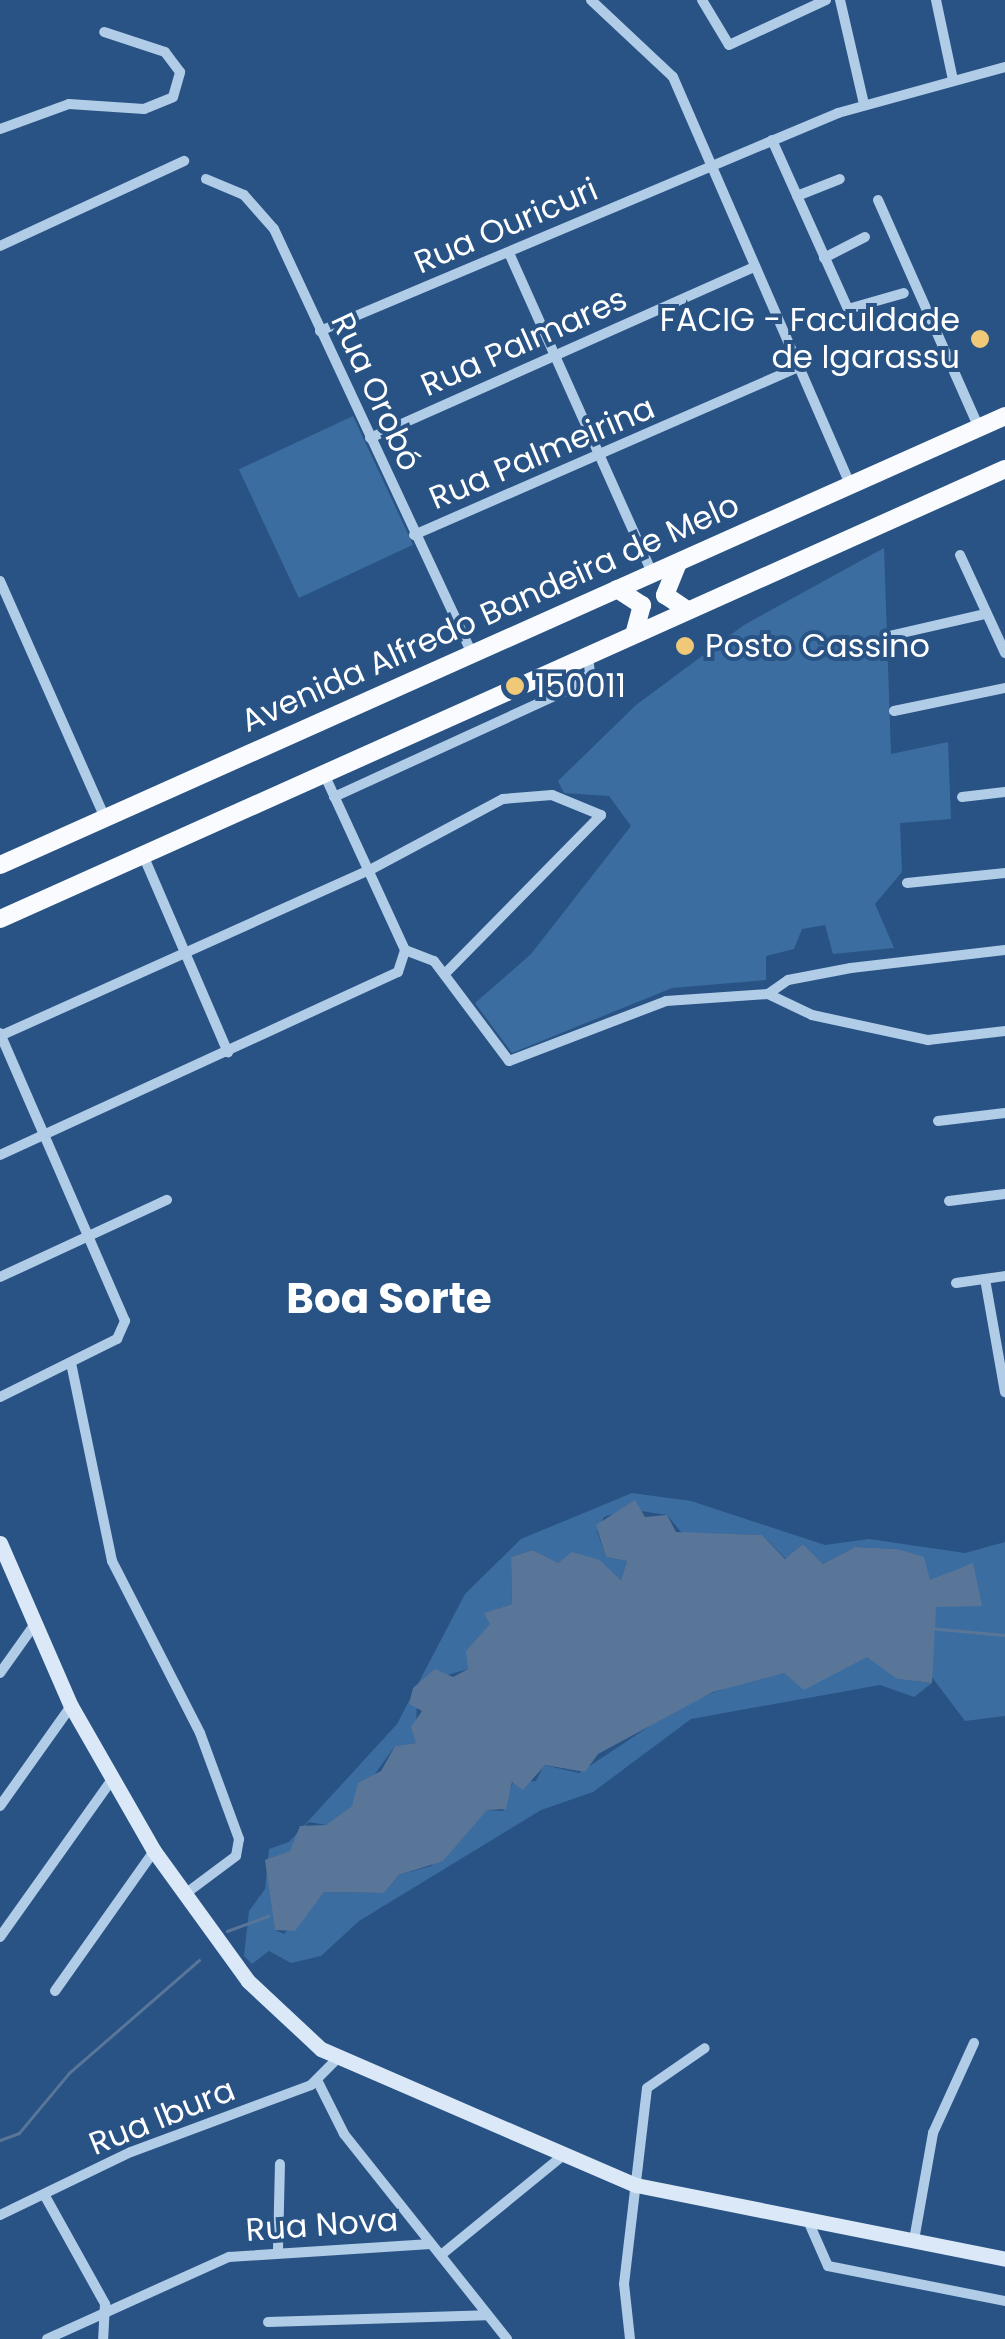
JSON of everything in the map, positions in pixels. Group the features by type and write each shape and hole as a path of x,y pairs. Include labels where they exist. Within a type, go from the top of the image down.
{"highway":[{"name":"Avenida Alfredo Bandeira de Melo","path":"0,865 1005,416"},
{"path":"0,919 687,610 1002,477"},
{"path":"678,563 665,595 687,610"},
{"path":"617,589 642,605 634,634"}],"main road":[{"path":"1,1546 71,1706 110,1781 154,1850 269,2005 337,2059 560,2158 636,2186 809,2223 1005,2258"}],"street":[{"path":"591,0 668,69 752,268 851,486"},
{"path":"702,0 718,36 729,45 826,0"},
{"path":"840,0 864,104"},
{"path":"936,0 953,80"},
{"path":"0,130 69,104 144,109 173,98 180,72 166,52 104,32"},
{"name":"Rua Ouricuri","path":"320,331 864,104 1005,67"},
{"path":"772,140 848,309 904,293"},
{"path":"0,246 184,160"},
{"path":"797,196 840,178"},
{"name":"Rua Orobó","path":"206,179 266,218 472,653"},
{"path":"878,200 980,428"},
{"path":"824,258 866,237"},
{"path":"508,253 652,574"},
{"name":"Rua Palmares","path":"370,438 752,268"},
{"name":"Rua Palmeirina","path":"414,535 798,367"},
{"path":"960,555 1005,653"},
{"path":"0,581 105,818"},
{"path":"888,636 985,614"},
{"path":"334,797 576,686 590,674 588,654"},
{"path":"894,711 1005,688"},
{"path":"323,773 404,950 445,974 492,1049 515,1062 666,1001 768,994 802,977 1005,950"},
{"path":"962,797 1005,792"},
{"path":"0,1398 70,1363 124,1328 0,1034 368,871 503,799 552,796 601,815 445,974"},
{"path":"143,855 228,1052"},
{"path":"908,883 1005,873"},
{"path":"0,1155 389,979 404,950"},
{"path":"768,994 812,1015 928,1040 1005,1032"},
{"path":"938,1122 1005,1113"},
{"path":"949,1201 1005,1194"},
{"path":"0,1277 167,1200"},
{"path":"956,1284 1005,1276"},
{"path":"984,1279 1002,1349 1005,1392"},
{"path":"70,1363 112,1561 200,1734 239,1839 236,1856 185,1894"},
{"path":"0,1673 35,1624"},
{"path":"0,1806 71,1706"},
{"path":"0,1938 110,1781"},
{"path":"55,1991 154,1850"},
{"path":"914,2240 936,2123 974,2043"},
{"path":"630,2339 624,2284 648,2084 705,2048"},
{"path":"337,2059 318,2082 332,2117 506,2339"},
{"name":"Rua Ibura","path":"0,2215 130,2152 318,2082"},
{"path":"441,2255 560,2158"},
{"path":"278,2250 280,2164"},
{"path":"46,2196 108,2310 104,2339"},
{"path":"809,2223 816,2256 828,2266 1005,2301"},
{"name":"Rua Nova","path":"47,2339 220,2260 278,2250 431,2244"},
{"path":"268,2322 486,2315"}],"shaded area":[{"path":"353,416 413,545 299,598 239,469"},
{"path":"884,548 891,754 948,742 951,819 900,823 902,872 875,904 894,948 833,954 825,925 802,929 794,949 766,956 766,980 672,988 512,1053 475,1003 531,954 631,826 609,796 564,793 558,781 636,705 744,625"},
{"path":"632,1493 691,1501 825,1545 869,1539 965,1553 1005,1542 1005,1716 965,1721 928,1672 885,1665 897,1679 932,1683 914,1697 880,1685 691,1719 593,1792 541,1810 359,1921 321,1956 291,1963 269,1951 252,1964 244,1956 249,1911 265,1889 267,1868 275,1930 284,1934 324,1892 384,1893 399,1875 431,1866 487,1810 503,1811 513,1782 536,1781 544,1765 579,1773 683,1704 758,1676 784,1673 798,1682 838,1671 851,1661 897,1549 855,1547 823,1564 803,1544 786,1559 762,1535 682,1533 667,1515 628,1509 604,1517 597,1531 606,1557 627,1561 621,1580 600,1560 553,1563 531,1550 511,1557 512,1604 485,1613 491,1623 468,1669 418,1684 465,1594 521,1539"},
{"path":"635,1500 645,1517 667,1515 676,1532 762,1535 785,1559 803,1544 823,1564 855,1547 897,1549 924,1557 930,1580 973,1563 982,1606 936,1607 932,1683 897,1679 867,1657 804,1690 784,1673 713,1692 598,1754 585,1772 545,1765 523,1790 512,1782 506,1809 487,1810 443,1861 399,1875 384,1893 324,1892 295,1931 275,1930 265,1860 290,1851 300,1826 326,1825 352,1806 358,1783 381,1771 395,1746 416,1743 411,1727 422,1711 409,1704 413,1688 435,1669 453,1677 468,1669 466,1651 490,1624 484,1613 512,1604 511,1557 532,1550 558,1563 572,1552 600,1560 621,1580 627,1561 606,1557 596,1525"},
{"path":"417,1686 416,1743 395,1746 352,1806 327,1825 308,1822 290,1851 268,1859 269,1849 289,1842 397,1724"}],"waterway":[{"path":"929,1628 1005,1635"},
{"path":"227,1931 268,1916"},
{"path":"0,2140 19,2133 69,2073 199,1960"}],"place":[{"name":"FACIG - Faculdade de Igarassu","path":"980,339"},
{"name":"Posto Cassino","path":"685,646"},
{"name":"150011","path":"515,686"}],"district":[{"name":"Boa Sorte","path":"389,1299"}]}
